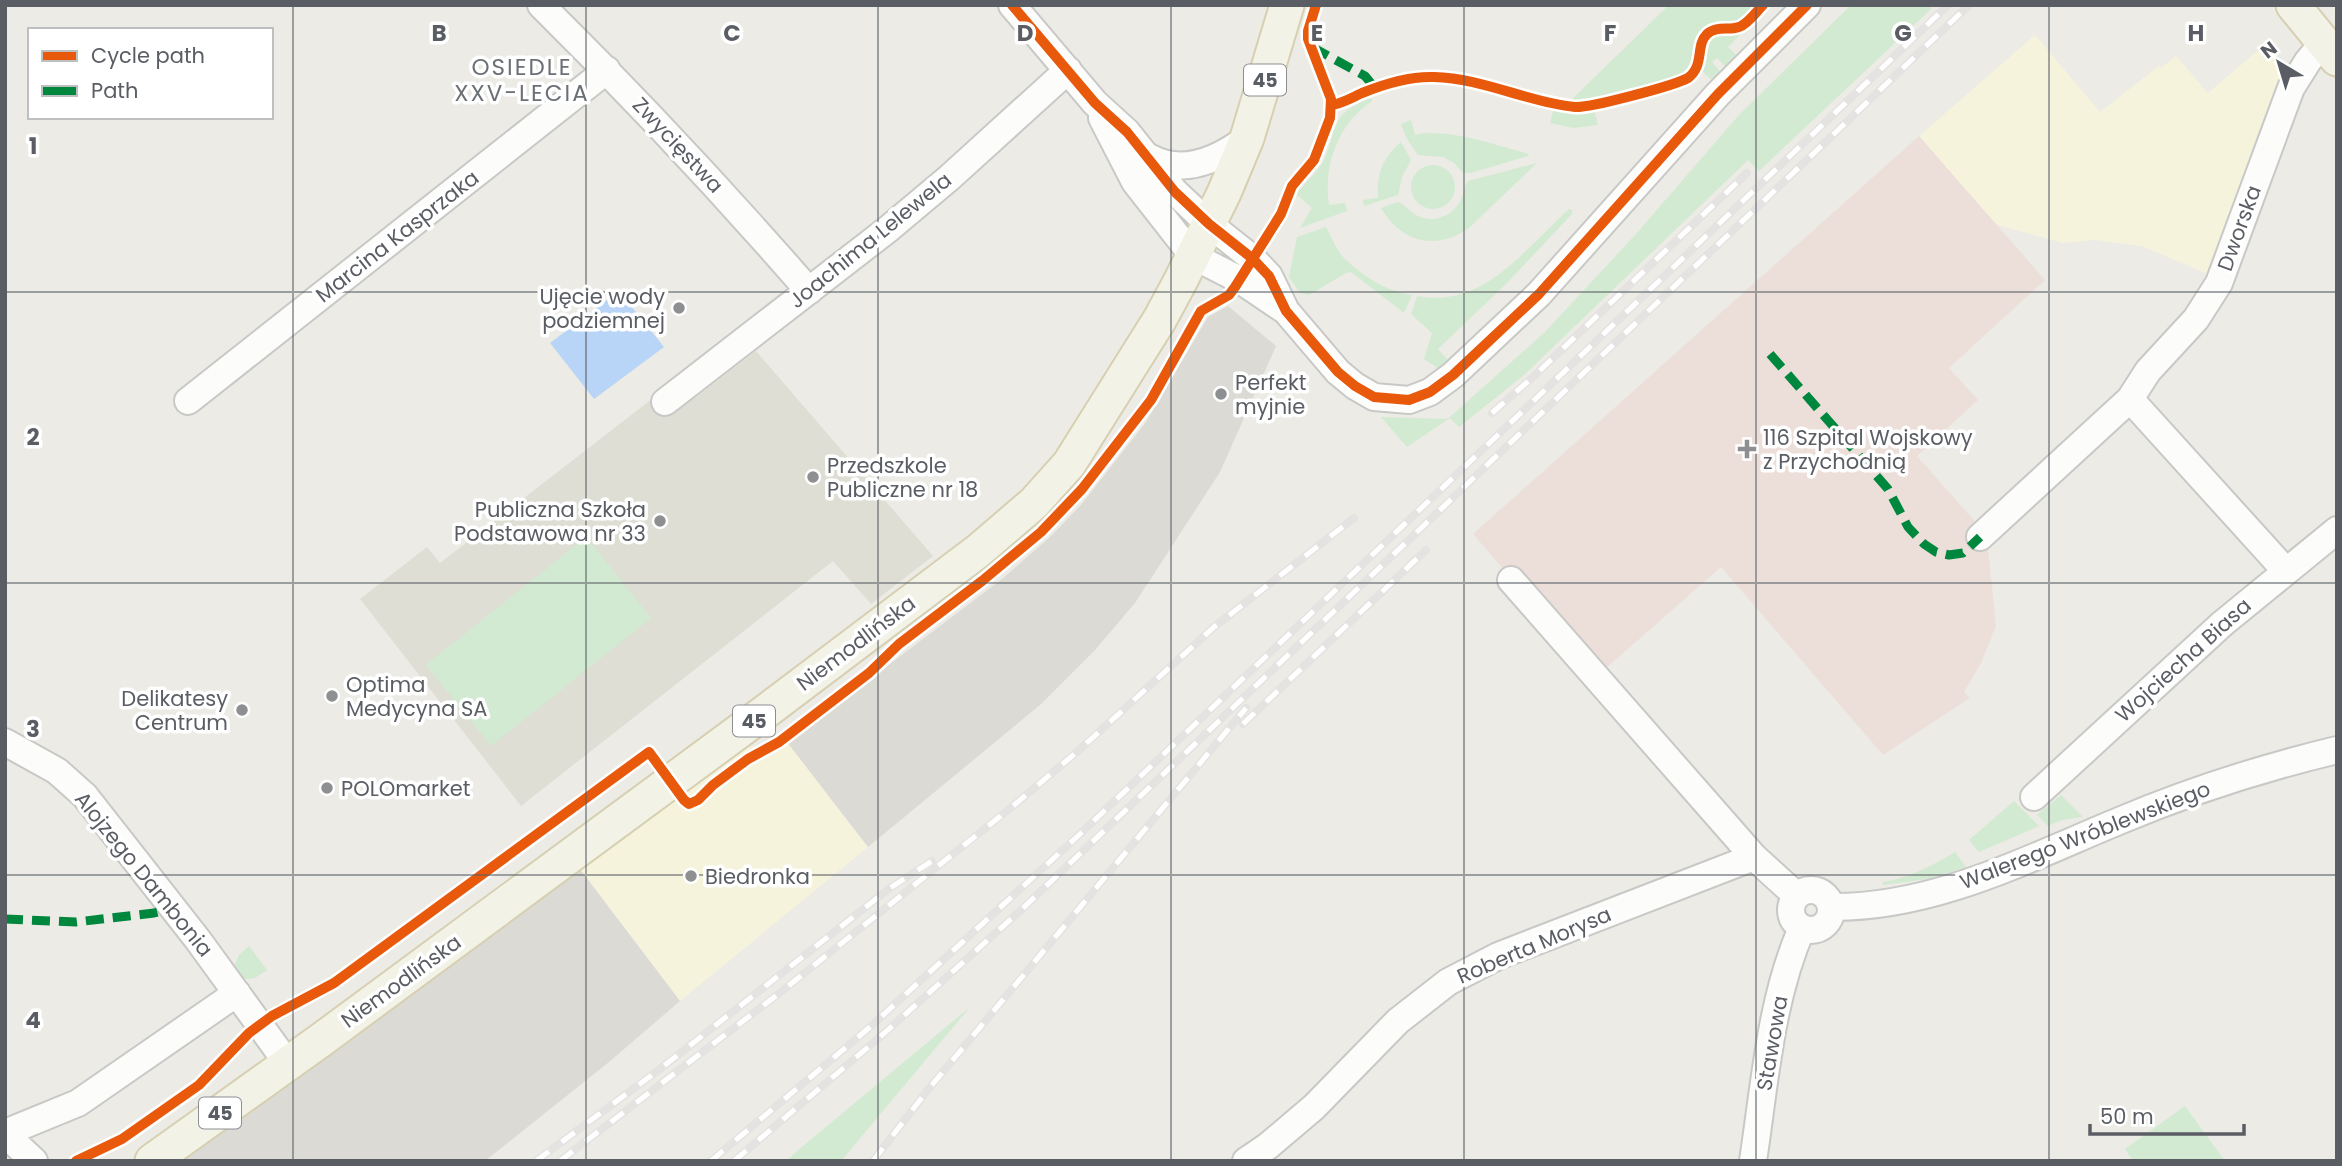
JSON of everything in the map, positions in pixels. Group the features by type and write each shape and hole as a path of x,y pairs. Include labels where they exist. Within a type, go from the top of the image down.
{"main road":[{"name":"Niemodlińska","path":"152,1161 786,697 1010,525 1034,503 1069,464 1160,319 1193,256 1247,138 1287,5"},
{"path":"2293,5 2330,51"}],"street":[{"name":"Zwycięstwa","path":"541,5 726,197 809,291"},
{"path":"1012,5 1095,103 1127,131 1175,192 1269,276 1286,311 1338,372 1374,397 1409,400 1430,392 1453,375 1539,294 1718,94 1807,5"},
{"name":"Dworska","path":"1980,537 2130,399 2148,371 2196,319 2219,283 2291,88 2308,61 2330,51"},
{"name":"Joachima Lelewela","path":"665,402 887,230 949,178 1068,70"},
{"name":"Marcina Kasprzaka","path":"188,401 607,71"},
{"path":"1095,103 1135,182 1193,256 1240,280 1286,311"},
{"path":"1149,157 1162,164 1183,166 1219,156 1247,138"},
{"path":"2130,399 2285,570"},
{"name":"Wojciecha Biasa","path":"2034,797 2222,624 2337,530"},
{"path":"1511,580 1754,857 1797,896"},
{"name":"Alojzego Dambonia","path":"5,742 57,771 85,796 237,993 288,1064"},
{"name":"Walerego Wróblewskiego","path":"1831,907 1895,903 1939,892 2201,789 2289,761 2337,750"},
{"name":"Roberta Morysa","path":"1246,1161 1314,1107 1398,1021 1448,982 1498,956 1754,857"},
{"path":"1808,890 1821,892 1831,907 1829,920 1814,930 1796,925 1791,913 1797,896 1808,890"},
{"name":"Stawowa","path":"1753,1161 1777,1004 1792,951 1802,928"},
{"path":"34,1161 5,1134 78,1103 237,993"}],"shaded area":[{"path":"2035,35 2100,112 2176,56 2208,93 2262,47 2289,75 2210,275 2142,246 2095,240 2063,243 1994,224 1919,136"},
{"name":"116 Szpital Wojskowy z Przychodnią","path":"1919,136 2045,280 1949,368 1978,400 1917,456 1994,543 1988,548 1996,626 1981,663 1964,692 1970,698 1883,755 1721,567 1596,677 1473,534"},
{"path":"1228,306 1276,346 1220,472 1135,603 1095,650 1040,705 868,847 787,742 1002,579 1050,537 1081,505 1146,422 1208,317"},
{"path":"756,351 933,556 871,604 833,561 521,806 360,599 427,547 440,563 679,378 695,398"},
{"path":"787,742 868,847 680,1001 570,856 710,752"},
{"path":"570,856 680,1001 609,1062 485,1161 152,1161"}],"green space":[{"path":"1669,5 1757,5 1742,20 1706,29 1696,41 1690,70 1683,76 1585,101 1571,100"},
{"path":"1851,5 1928,5 1931,9 1759,171 1748,160 1524,375 1459,427 1450,418 1407,447 1381,417 1450,417 1545,332 1636,234 1739,115"},
{"path":"1747,28 1728,47 1739,58 1728,69 1717,58 1712,62 1722,74 1714,82 1702,71 1709,41 1717,35"},
{"path":"1371,98 1372,101 1360,110 1342,133 1328,175 1329,205 1345,203 1347,211 1300,228 1312,208 1296,194 1324,160 1342,116"},
{"path":"1554,108 1581,113 1594,110 1598,125 1573,128 1550,123"},
{"path":"1411,120 1415,135 1456,135 1529,154 1471,173 1463,173 1454,163 1443,157 1418,155 1401,124"},
{"path":"1401,142 1411,160 1402,177 1398,195 1364,206 1363,200 1378,198 1378,181 1382,167"},
{"path":"1537,163 1469,228 1444,240 1420,240 1409,236 1389,220 1381,208 1398,202 1422,218 1441,218 1456,207 1468,181"},
{"path":"1433,165 1448,172 1455,187 1448,202 1433,209 1418,202 1411,187 1418,172"},
{"path":"1569,209 1572,214 1508,282 1438,349 1452,365 1439,369 1424,359 1432,333 1411,314 1417,296 1441,298 1463,293 1483,284 1520,257"},
{"path":"1326,227 1340,254 1350,264 1375,282 1412,295 1404,313 1351,272 1309,295 1300,293 1289,277 1297,237"},
{"path":"586,537 651,618 491,746 426,665"},
{"path":"2061,795 2083,817 2062,820 2048,826 2037,815"},
{"path":"2014,801 2039,826 1979,852 1969,840"},
{"path":"1955,852 1966,867 1928,879 1883,885 1883,882 1920,871"},
{"path":"249,946 267,970 255,978 246,979 239,974 235,964 239,955"},
{"path":"970,1007 841,1161 786,1161 797,1151"},
{"path":"2185,1106 2225,1161 2133,1161 2125,1149"}],"water":[{"path":"619,291 664,347 594,399 550,343"}],"railway":[{"path":"711,1161 870,1027 1079,835 1948,5"},
{"path":"734,1161 880,1037 1020,911 1969,5"},
{"path":"1492,413 1747,173"},
{"path":"560,1161 777,995 1013,806 1078,751 1214,627 1354,518"},
{"path":"1243,724 1426,550"},
{"path":"873,1161 927,1091 1246,708"},
{"path":"536,1161 660,1069 890,888 932,861"}],"marked path":[{"path":"1312,47 1365,76 1375,88"},
{"path":"1770,354 1888,489 1908,527 1924,544 1936,552 1949,555 1963,553 1980,537"},
{"path":"5,919 76,922 154,913 173,908"}],"cycle path":[{"path":"1012,5 1095,103 1127,132 1175,192 1269,276 1286,311 1338,372 1374,397 1409,400 1430,392 1453,375 1539,294 1718,94 1807,5"},
{"path":"76,1161 122,1139 199,1085 249,1033 272,1016 334,983 649,752 684,800 689,804 698,800 748,759 779,742 869,673 899,644 1041,532 1082,489 1151,400 1201,311 1229,295 1235,287 1281,214 1292,186 1314,160 1330,118 1331,99 1308,39 1316,5"},
{"path":"1332,105 1388,84 1425,77 1470,81 1575,107 1613,100 1688,78 1696,67 1701,44 1707,34 1742,25 1763,5"}],"place":[{"name":"Ujęcie wody podziemnej","path":"679,308"},
{"name":"Perfekt myjnie","path":"1221,394"},
{"name":"116 Szpital Wojskowy z Przychodnią","path":"1747,449"},
{"name":"Przedszkole Publiczne nr 18","path":"813,477"},
{"name":"Publiczna Szkoła Podstawowa nr 33","path":"660,521"},
{"name":"Optima Medycyna SA","path":"332,696"},
{"name":"Delikatesy Centrum","path":"242,710"},
{"name":"POLOmarket","path":"327,788"},
{"name":"Biedronka","path":"691,876"}],"district":[{"name":"OSIEDLE XXV-LECIA","path":"522,80"}]}
